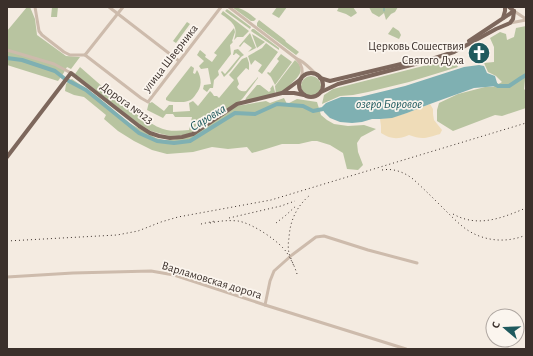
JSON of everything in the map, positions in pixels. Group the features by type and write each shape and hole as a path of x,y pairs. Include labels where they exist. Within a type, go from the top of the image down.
{"main road":[{"path":"502,18 505,7"},
{"path":"508,7 514,11"},
{"path":"321,92 322,83 316,74 304,75 299,86 300,91 304,95 314,97 338,84 419,61 454,49 514,11"},
{"path":"320,78 330,81 454,52 510,23 513,19 514,11"},
{"path":"7,157 71,73"},
{"name":"Дорога №123","path":"71,73 139,126 150,133 170,138 193,134 236,104 282,93 304,95"},
{"name":"Дорога №123","path":"282,93 301,79"}],"street":[{"path":"34,7 38,27 42,35 64,52 85,55 123,7"},
{"path":"110,7 179,61"},
{"name":"улица Шверника","path":"85,55 148,102 221,7"},
{"path":"229,7 299,59 316,74"},
{"path":"514,11 526,19"},
{"path":"510,23 526,19"},
{"name":"Дорога №123","path":"7,50 54,64 71,73"},
{"path":"297,59 302,67 301,79"},
{"path":"302,72 306,68 309,68"},
{"path":"265,305 270,281 274,271 316,237 324,236 417,263"},
{"name":"Варламовская дорога","path":"7,276 151,271 174,275 406,349"}],"green space":[{"path":"27,7 30,7 35,19 37,35 66,56 80,57 71,69 67,67 58,81 7,65 7,31"},
{"path":"52,7 58,7 57,17 51,17"},
{"path":"232,7 242,9 256,19 251,21"},
{"path":"277,7 287,7 279,18 272,14"},
{"path":"339,7 353,7 357,13 351,17 337,11"},
{"path":"369,7 398,7 386,20 384,13 379,17 372,13"},
{"path":"227,9 251,27 250,29 225,11"},
{"path":"223,11 249,31 243,37 237,37 234,40 236,31 234,25 221,14"},
{"path":"259,20 299,52 296,55 257,26"},
{"path":"187,22 190,24 176,43 173,41"},
{"path":"526,26 526,79 524,89 526,91 526,108 502,116 495,115 453,131 437,121 437,110 439,103 458,94 485,87 493,87 502,82 496,76 488,72 484,63 494,62 494,47 490,38 500,32 506,34 507,40 514,37 516,28"},
{"path":"393,27 399,31 401,35 399,39 388,34"},
{"path":"234,28 235,32 233,42 230,45 231,54 218,71 219,75 214,80 213,88 210,88 207,92 203,89 204,85 211,84 208,68 201,69 199,66 204,61 197,55 200,50 206,55 205,57 212,62 217,55 214,53"},
{"path":"252,29 279,48 279,50 251,31"},
{"path":"250,33 256,48 248,52 252,48 244,42 240,47 239,46"},
{"path":"252,34 265,42 257,48"},
{"path":"266,43 278,52 262,74 258,71 262,65 255,60 251,65 248,56 262,48"},
{"path":"238,49 244,55 224,77 221,72 222,71 225,74 240,56 236,53 233,55 234,50"},
{"path":"281,54 292,62 275,85 267,73 270,73 279,61 277,59"},
{"path":"247,57 249,70 246,68 237,78 239,84 237,87 241,91 246,91 258,78 243,98 193,132 184,135 170,136 151,131 139,124 75,74 80,67 120,102 146,121 162,129 177,131 189,130 192,117 175,117 173,114 166,114 163,118 147,110 149,102 152,102 164,111 169,105 173,105 173,112 190,111 189,103 193,101 198,106 210,91 214,96 219,98 234,80 229,75 242,59"},
{"path":"452,57 458,67 409,82 368,92 340,96 322,104 324,95 333,89 431,64"},
{"path":"295,60 299,64 301,70 300,73 287,88 276,94 275,86"},
{"path":"191,66 194,68 193,73 195,74 197,70 199,73 200,85 198,91 191,100 185,102 172,102 166,100 166,98"},
{"path":"311,76 318,79 321,86 318,93 311,96 304,93 301,86 304,79"},
{"path":"72,79 98,97 129,123 156,138 164,140 192,136 237,106 266,101 270,103 284,98 287,104 297,99 317,102 321,115 334,124 348,126 364,125 376,129 361,137 357,143 358,152 363,165 358,170 347,169 343,153 330,145 317,141 299,144 282,144 252,153 247,147 228,149 212,147 193,152 167,154 152,150 134,141 118,131 104,119 106,115 84,97 65,91 66,84"},
{"path":"257,85 260,85 269,92 273,85 275,92 274,95 245,101 246,98"}],"sand":[{"path":"430,104 433,109 434,120 442,130 440,134 424,138 409,135 401,138 394,138 388,137 381,133 380,119 399,115"}],"water":[{"name":"озеро Боровое","path":"479,65 484,66 487,73 495,76 498,86 474,88 392,118 372,119 352,123 340,122 330,118 324,112 322,107 326,103 341,97 360,97 405,86 464,67"}],"waterway":[{"name":"Саровка","path":"7,58 22,60 55,71 65,79 86,90 139,133 157,141 174,143 190,141 235,113 255,114 277,104 303,106 313,111 328,108"},
{"name":"Саровка","path":"493,83 498,86 509,86 526,75"}],"railway":[{"path":"7,241 117,235 138,231 178,217 271,200 526,123"},
{"path":"382,170 394,170 413,179 460,224 477,235 493,240 510,240 526,235"},
{"path":"297,274 289,251 288,244 290,231 295,214 301,204 310,195"},
{"path":"229,218 281,206 295,201"},
{"path":"276,223 297,205"},
{"path":"453,214 462,218 481,221 499,218 526,208"},
{"path":"201,224 215,221"},
{"path":"210,223 238,221 256,228 279,244 288,254 294,266"}],"place":[{"name":"Церковь Сошествия Святого Духа","path":"479,53"}]}
